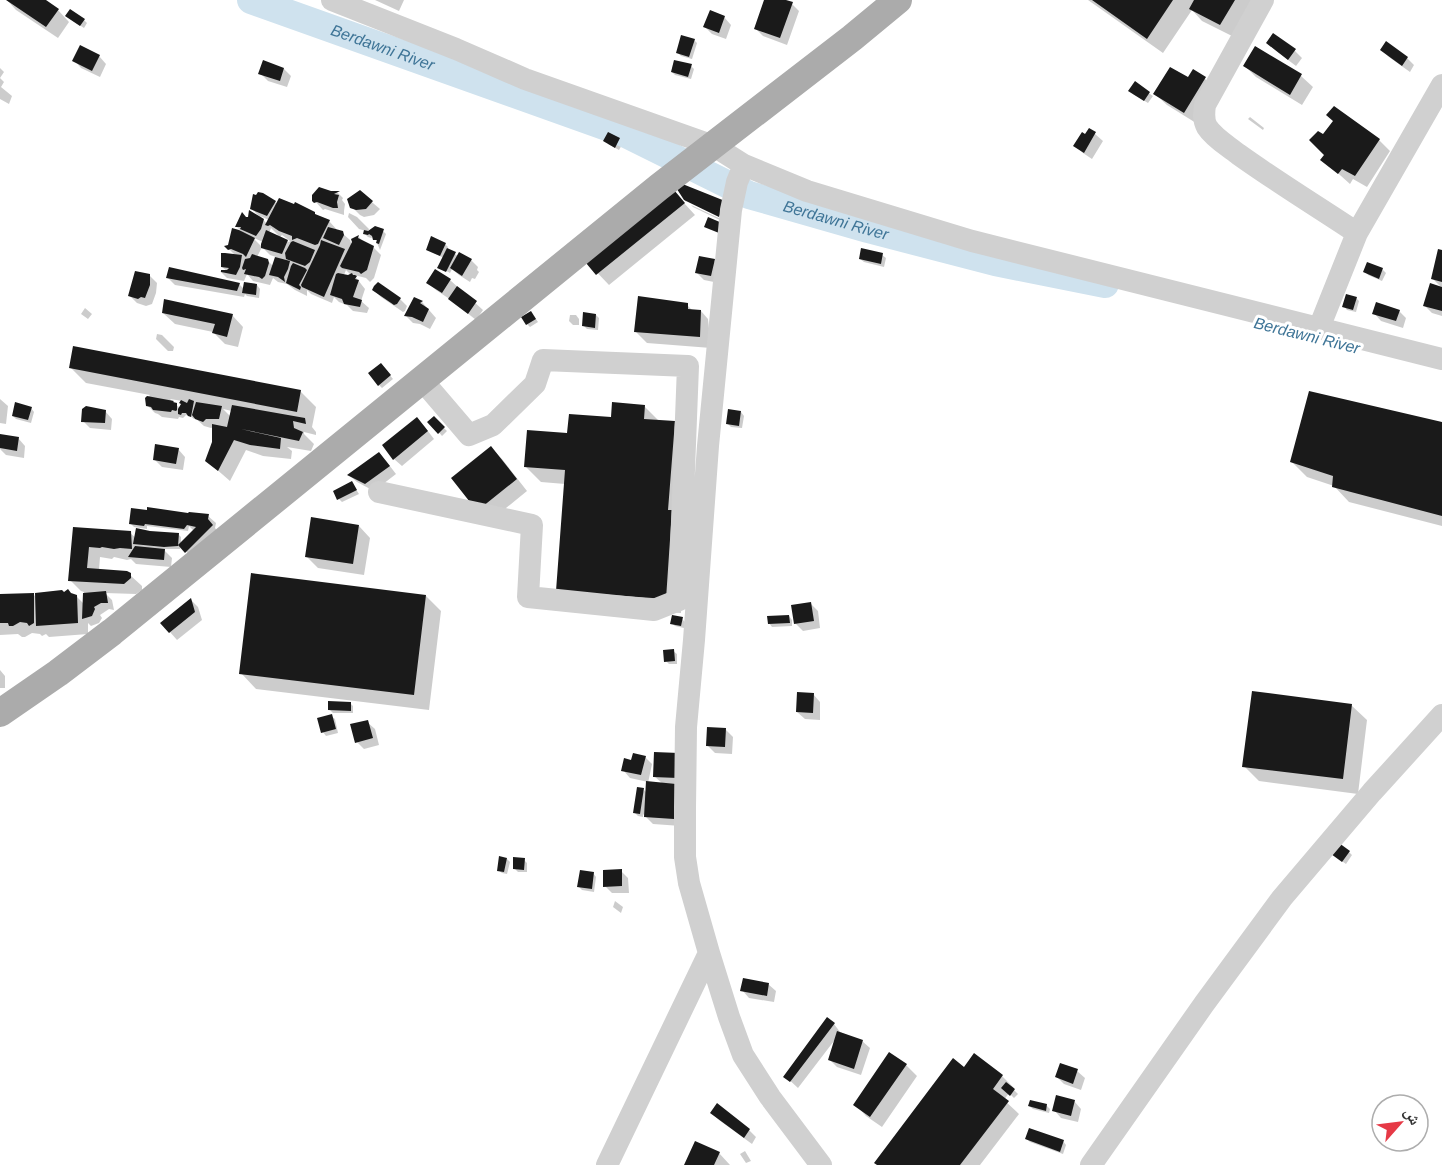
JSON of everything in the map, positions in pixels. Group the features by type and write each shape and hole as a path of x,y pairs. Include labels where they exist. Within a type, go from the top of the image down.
{"main road":[{"path":"0,713 112,632 659,187 898,0"}],"street":[{"path":"332,0 456,48 525,80 707,151 741,174 807,191 972,242 1442,359"},
{"path":"1263,0 1205,105 1204,121 1221,142 1358,233"},
{"path":"1319,328 1358,233 1442,85"},
{"path":"741,174 731,210 708,446 686,727 685,857 689,883 709,953 743,1054 770,1096 821,1165"},
{"path":"379,492 532,525 528,597 654,610 679,600 688,366 543,360 535,384 493,425 469,435 422,380"},
{"path":"1091,1165 1282,898 1372,792 1442,715"},
{"path":"607,1165 709,953"}],"building":[{"path":"6,0 46,0 59,9 46,27"},
{"path":"764,0 793,2 780,38 754,29"},
{"path":"1092,0 1173,0 1147,39"},
{"path":"1194,0 1235,0 1220,25 1189,9"},
{"path":"70,9 85,19 80,26 65,16"},
{"path":"710,10 725,16 719,33 703,27"},
{"path":"1273,33 1296,49 1288,60 1266,43"},
{"path":"681,35 695,39 689,57 676,53"},
{"path":"1386,41 1408,57 1402,66 1380,50"},
{"path":"80,45 100,55 92,71 72,61"},
{"path":"1255,46 1302,74 1290,95 1243,66"},
{"path":"263,60 284,68 280,81 258,74"},
{"path":"674,60 692,64 688,77 671,72"},
{"path":"1170,67 1188,77 1193,69 1206,77 1184,113 1153,94"},
{"path":"1135,81 1150,92 1144,101 1128,91"},
{"path":"1334,106 1380,139 1355,176 1342,169 1338,174 1320,160 1324,155 1309,140 1318,131 1323,134 1333,121 1326,115"},
{"path":"1089,128 1096,132 1084,153 1073,146 1082,132 1085,134"},
{"path":"608,132 620,138 615,148 603,141"},
{"path":"680,183 725,201 719,217 684,200 675,186"},
{"path":"319,187 340,191 334,194 339,195 338,208 312,201 312,195"},
{"path":"360,190 373,201 366,209 350,208 347,199"},
{"path":"674,190 685,203 596,275 586,263"},
{"path":"258,192 276,201 267,216 250,209 253,194 256,195"},
{"path":"279,198 294,204 295,202 330,220 318,244 297,238 292,240 292,236 270,225 265,225"},
{"path":"249,210 264,219 256,236 240,229 241,227 235,227 242,212 248,217"},
{"path":"708,217 722,223 719,233 704,227"},
{"path":"375,226 384,229 379,244 369,234 363,234 364,230 368,231"},
{"path":"328,227 343,231 344,235 339,245 323,238"},
{"path":"232,228 255,238 246,257 224,246 228,245"},
{"path":"266,230 288,240 282,254 261,248"},
{"path":"359,235 358,238 374,246 367,270 361,274 340,266 352,242 351,239"},
{"path":"431,236 446,243 440,256 426,250"},
{"path":"321,240 345,249 324,297 301,285"},
{"path":"293,241 315,250 310,262 305,266 286,259 285,253"},
{"path":"447,248 456,252 446,272 437,268"},
{"path":"861,248 883,253 881,264 859,259"},
{"path":"1438,249 1442,250 1442,282 1431,279"},
{"path":"459,252 472,259 462,276 450,268"},
{"path":"221,253 242,255 236,275 221,272 229,268 221,267"},
{"path":"252,254 268,259 269,263 262,279 244,274 246,269 242,268 245,259 250,258"},
{"path":"699,256 715,259 711,276 695,273"},
{"path":"275,257 290,261 284,277 285,282 269,275"},
{"path":"1367,262 1383,268 1379,279 1363,272"},
{"path":"293,263 307,270 299,285 300,290 286,283"},
{"path":"169,267 240,283 237,291 166,278"},
{"path":"435,269 451,279 442,293 426,283"},
{"path":"135,271 150,274 150,285 145,298 138,299 128,296"},
{"path":"338,273 348,275 352,273 357,276 355,279 359,280 353,297 362,300 360,307 344,304 342,299 330,295"},
{"path":"244,282 257,284 256,295 242,293"},
{"path":"378,282 401,298 397,304 394,305 372,290"},
{"path":"1430,283 1442,287 1442,311 1423,306"},
{"path":"457,286 477,301 468,314 448,299"},
{"path":"1346,294 1357,297 1353,310 1342,307"},
{"path":"638,296 688,303 688,309 701,310 700,337 634,332"},
{"path":"414,297 423,301 420,303 429,309 423,322 404,316"},
{"path":"164,299 233,314 227,337 212,333 215,324 162,313"},
{"path":"1376,302 1400,310 1396,321 1372,314"},
{"path":"531,311 536,319 526,325 521,317"},
{"path":"583,312 596,314 595,328 582,326"},
{"path":"73,346 301,390 297,412 69,368"},
{"path":"381,363 391,375 378,386 368,373"},
{"path":"1309,391 1442,422 1442,516 1332,487 1333,476 1290,462"},
{"path":"147,396 174,401 177,403 177,410 171,412 153,410 146,406"},
{"path":"189,399 194,401 191,417 186,413 178,414 181,400 187,403"},
{"path":"15,402 32,407 28,420 12,416"},
{"path":"196,402 222,406 219,419 206,419 203,422 195,419 192,415"},
{"path":"612,402 645,405 644,419 675,421 668,510 672,510 666,599 556,591 565,470 524,467 527,430 567,433 569,414 611,417"},
{"path":"232,405 305,418 306,424 293,421 294,428 303,432 299,441 241,429 281,438 280,449 250,445 234,440 218,471 205,461 212,442 212,424 227,427"},
{"path":"86,406 106,410 105,423 81,422 82,409"},
{"path":"728,409 741,411 739,426 726,424"},
{"path":"434,416 445,427 438,434 427,422"},
{"path":"417,417 428,431 393,460 382,445"},
{"path":"0,434 19,437 17,451 0,448"},
{"path":"155,444 179,448 176,464 153,460"},
{"path":"491,446 517,479 477,511 451,478"},
{"path":"379,452 390,466 365,484 347,475"},
{"path":"352,481 357,490 337,500 333,491"},
{"path":"147,507 209,514 208,519 213,525 185,553 178,545 196,527 187,525 184,529 129,524 131,508 147,510"},
{"path":"311,517 359,525 353,564 305,557"},
{"path":"73,527 131,531 132,549 89,547 87,568 127,571 131,573 131,578 124,584 68,581"},
{"path":"136,528 179,533 178,546 133,544"},
{"path":"135,546 165,549 164,560 128,557"},
{"path":"251,573 426,595 414,695 239,674"},
{"path":"68,589 77,595 78,623 36,626 35,593 62,590 64,592"},
{"path":"106,591 108,603 101,603 94,607 92,616 82,619 83,593"},
{"path":"34,593 34,623 29,626 27,623 20,622 9,626 8,623 0,623 0,594"},
{"path":"191,598 195,612 169,633 160,623"},
{"path":"811,602 814,621 794,624 791,605"},
{"path":"672,615 683,617 681,626 670,624"},
{"path":"789,615 790,623 768,624 767,616"},
{"path":"674,649 675,661 664,662 663,650"},
{"path":"1252,691 1352,704 1343,779 1242,767"},
{"path":"797,692 814,693 813,713 796,712"},
{"path":"328,701 351,702 351,711 328,710"},
{"path":"332,714 336,729 321,733 317,718"},
{"path":"368,720 373,738 355,743 350,724"},
{"path":"707,727 726,728 725,747 706,746"},
{"path":"654,752 679,753 678,778 653,777"},
{"path":"633,753 646,756 641,775 621,771 624,758 631,760"},
{"path":"646,781 676,784 674,819 644,817"},
{"path":"637,787 644,788 640,814 633,813"},
{"path":"1339,843 1350,851 1342,862 1331,854"},
{"path":"499,856 507,858 504,872 497,871"},
{"path":"513,857 525,858 524,870 513,869"},
{"path":"622,869 622,886 603,887 603,870"},
{"path":"580,870 594,872 592,889 577,887"},
{"path":"743,978 769,983 767,996 740,991"},
{"path":"827,1017 835,1023 790,1082 783,1077"},
{"path":"837,1031 863,1040 854,1069 828,1060"},
{"path":"889,1052 907,1064 870,1117 853,1105"},
{"path":"974,1053 1003,1075 993,1089 1009,1101 960,1165 877,1165 874,1163 953,1058 964,1067"},
{"path":"1060,1063 1078,1069 1073,1084 1055,1077"},
{"path":"1006,1082 1015,1089 1010,1096 1001,1088"},
{"path":"1056,1095 1075,1100 1071,1116 1052,1111"},
{"path":"1030,1100 1047,1104 1046,1111 1028,1106"},
{"path":"717,1103 750,1129 744,1138 710,1113"},
{"path":"1029,1128 1064,1140 1060,1152 1025,1139"},
{"path":"695,1141 720,1152 714,1165 684,1165"}],"waterway":[{"name":"Berdawni River","path":"251,0 624,133 749,195 995,262 1105,284"}]}
